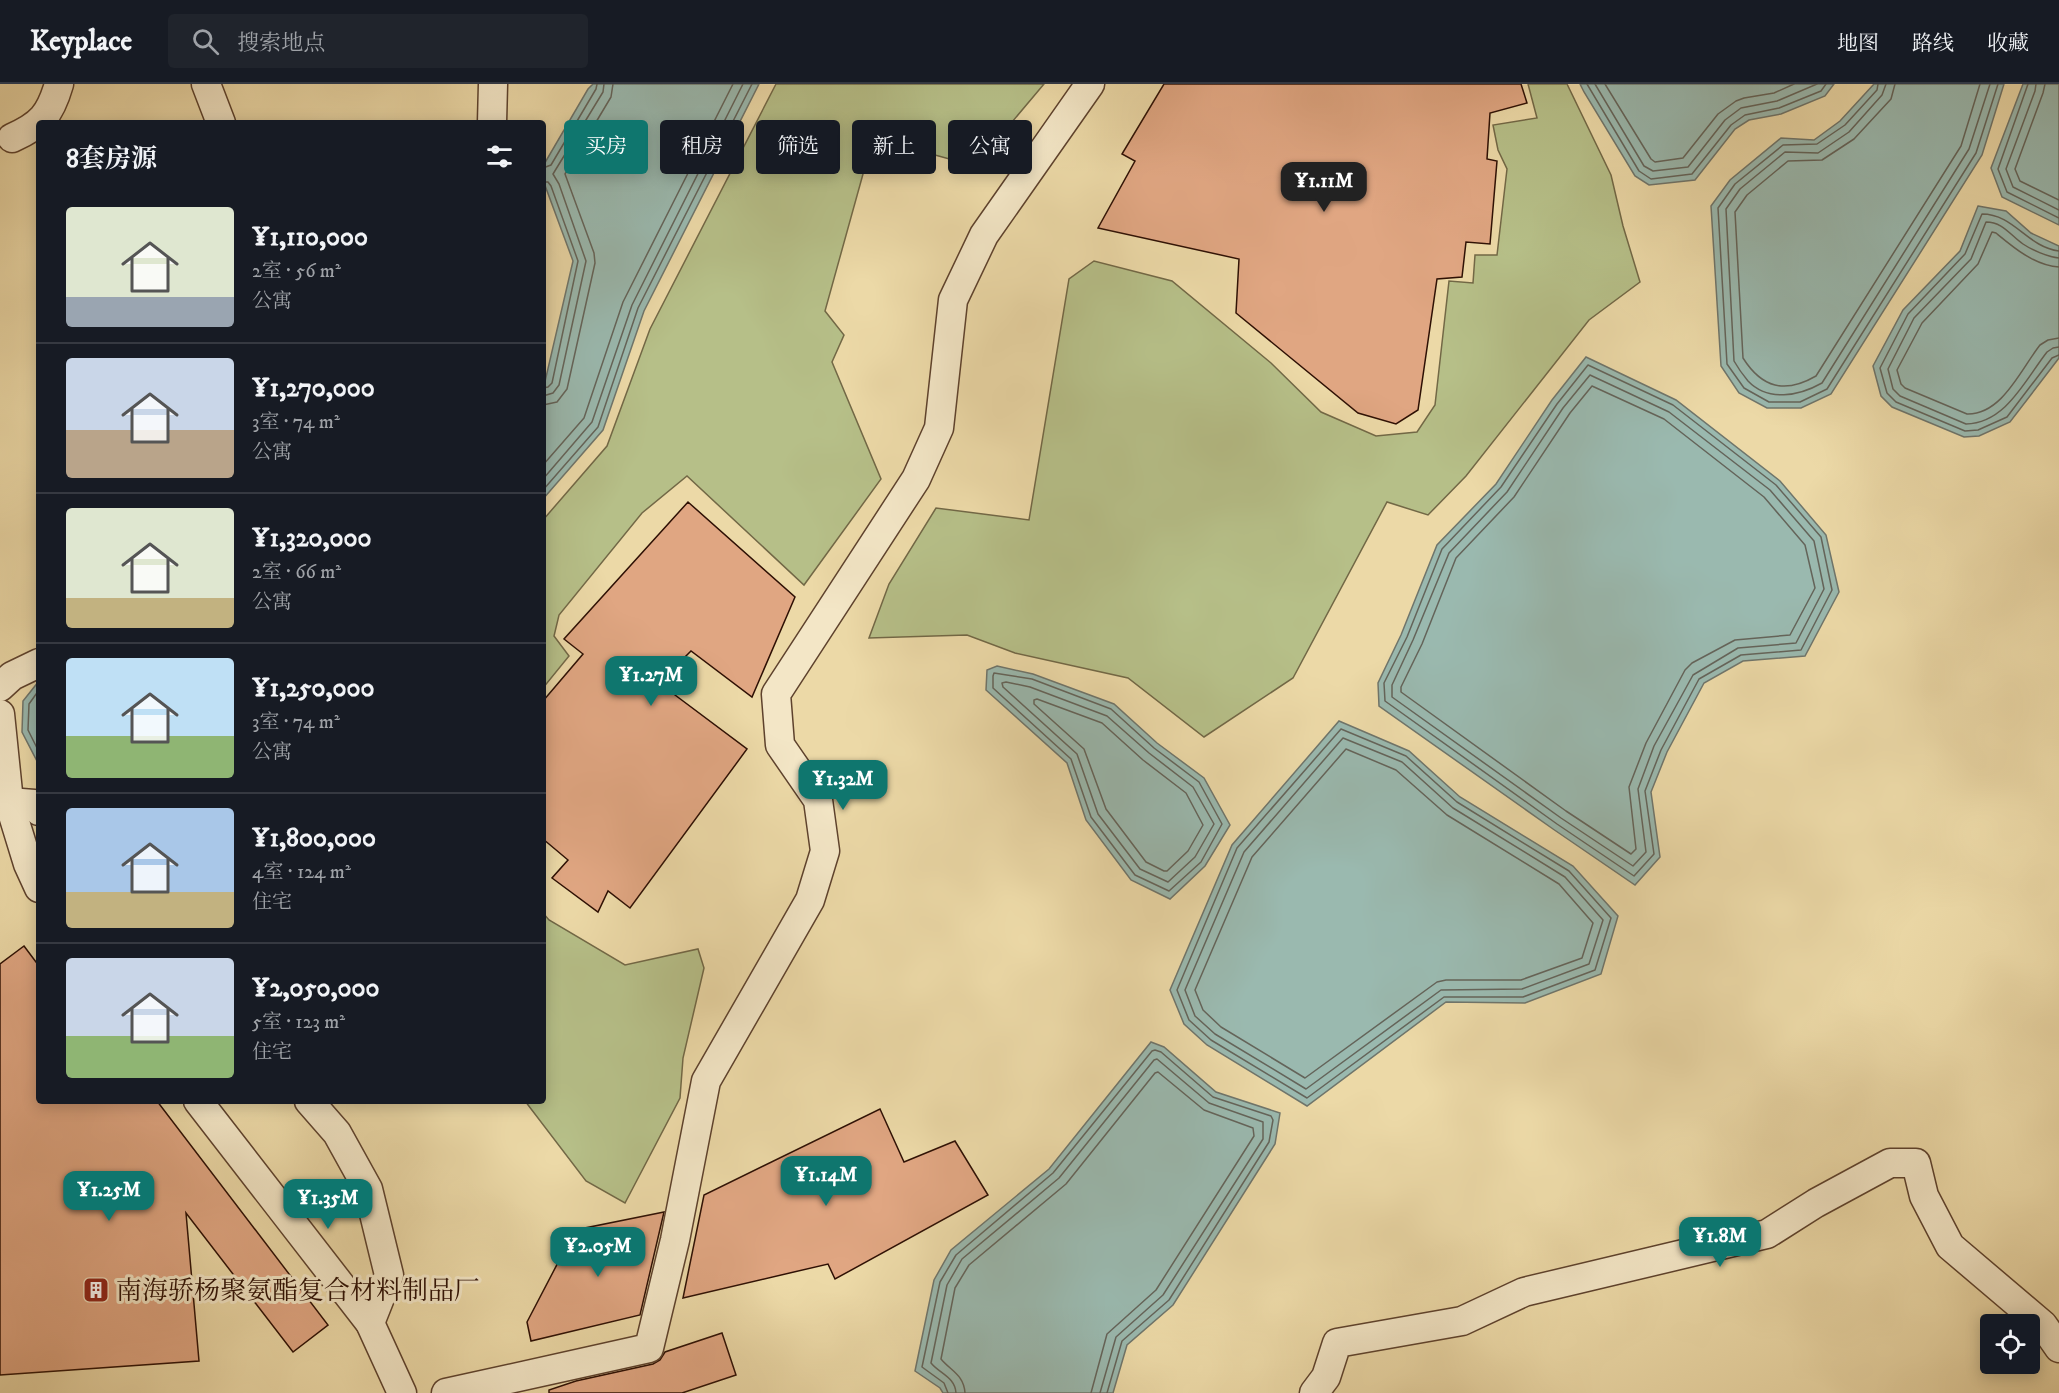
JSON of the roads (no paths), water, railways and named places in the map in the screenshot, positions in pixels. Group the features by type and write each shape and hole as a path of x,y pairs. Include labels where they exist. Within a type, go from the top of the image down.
{"street":[{"path":"41,120 53,106 59,84"},
{"path":"206,84 220,120"},
{"path":"492,120 493,84"},
{"path":"446,1393 649,1348 675,1240 706,1081 810,900 825,851 818,800 780,745 776,694 916,479 939,428 953,300 984,235 1090,84"},
{"path":"12,138 36,126"},
{"path":"0,687 12,676 36,664"},
{"path":"0,714 9,802 28,864 36,881"},
{"path":"9,802 34,804 36,807"},
{"path":"200,1104 370,1323 402,1393"},
{"path":"312,1104 337,1133 368,1189 389,1275 370,1323"},
{"path":"1314,1393 1326,1377 1337,1343 1462,1322 1524,1292 1767,1234 1816,1203 1890,1162 1916,1163 1924,1196 1950,1246 2043,1324 2059,1348"}],"water":[{"path":"593,84 759,84 741,120 660,120 660,174 713,174 644,311 603,430 546,496 546,377 573,261 546,188 546,161 564,130 564,174 648,174 648,120 570,120"},
{"path":"1580,84 1834,84 1825,96 1781,114 1749,120 1735,129 1695,180 1649,185 1635,176"},
{"path":"1874,84 2004,84 1982,155 1831,394 1801,408 1767,408 1739,393 1721,366 1711,206 1730,180 1781,138 1814,140 1840,121"},
{"path":"2023,84 2059,84 2059,225 2002,197 1991,168"},
{"path":"1978,206 2006,211 2031,233 2059,246 2059,358 2010,422 1979,436 1964,437 1892,407 1881,396 1873,366 1903,310 1960,251"},
{"path":"1586,357 1676,400 1780,481 1826,535 1839,592 1805,656 1743,661 1704,683 1667,752 1651,792 1660,857 1635,885 1379,706 1378,683 1401,635 1437,545 1496,484 1552,400"},
{"path":"997,666 1033,674 1114,704 1157,743 1204,778 1230,825 1205,866 1170,899 1131,880 1086,820 1067,763 986,690 987,670"},
{"path":"36,685 36,759 22,732 23,701"},
{"path":"1339,721 1409,751 1460,797 1573,866 1618,916 1601,974 1525,1003 1446,1002 1307,1106 1207,1045 1184,1024 1170,990 1232,845"},
{"path":"1151,1042 1164,1047 1216,1092 1280,1113 1275,1144 1173,1305 1127,1345 1113,1393 943,1393 940,1388 915,1371 934,1280 951,1250 1049,1169"}],"place":[{"name":"南海骄杨聚氨酯复合材料制品厂","path":"96,1290"}]}
